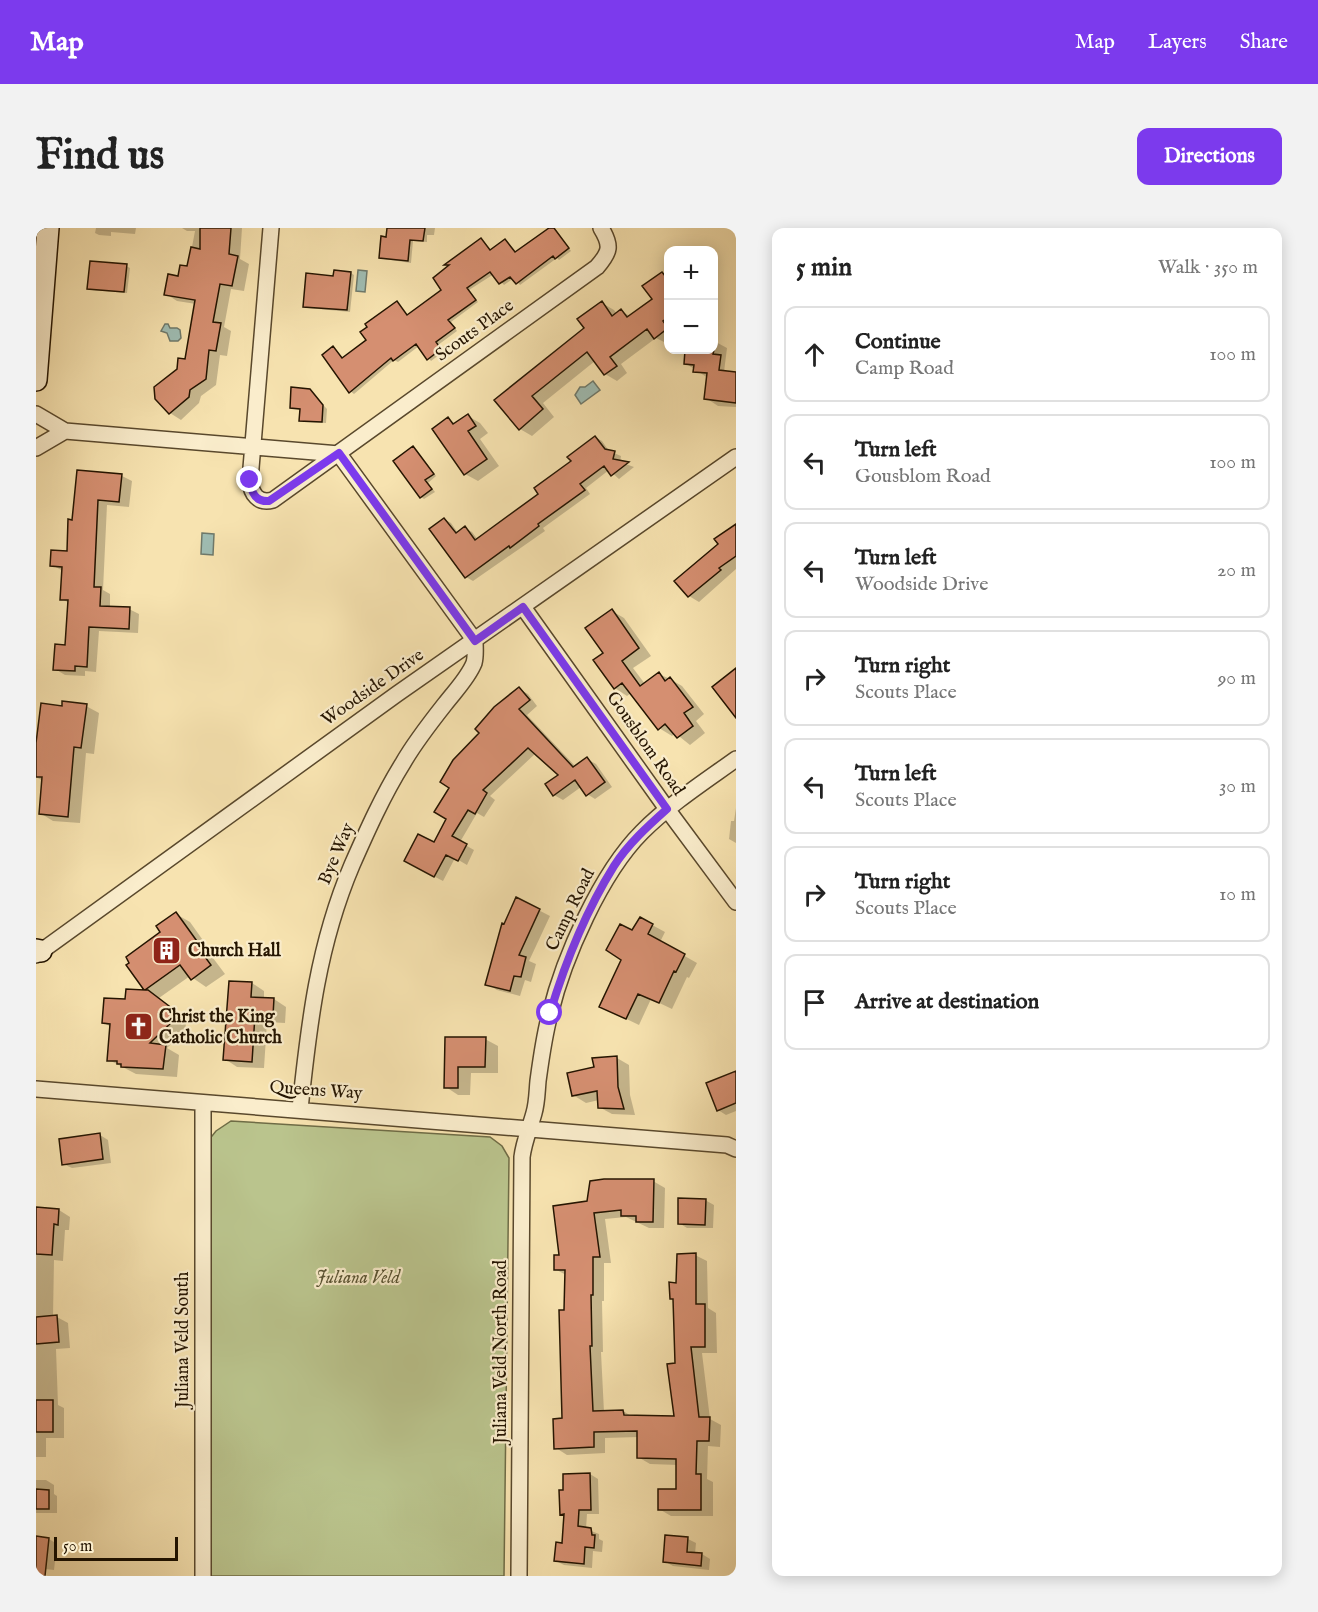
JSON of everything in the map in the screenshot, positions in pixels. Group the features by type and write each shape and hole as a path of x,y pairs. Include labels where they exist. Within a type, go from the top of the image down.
{"street":[{"path":"36,380 48,228"},
{"name":"Scouts Place","path":"271,228 251,489 257,498 263,501 273,500 597,267 608,254 609,240 601,228"},
{"path":"36,414 65,431 339,453 475,641"},
{"path":"36,448 65,431"},
{"name":"Woodside Drive","path":"38,952 388,700 736,457"},
{"name":"Gousblom Road","path":"523,607 736,902"},
{"name":"Bye Way","path":"300,1109 310,1013 336,906 356,856 398,771 428,726 471,670 475,660 475,641"},
{"name":"Camp Road","path":"528,1129 534,1112 550,1013 561,977 577,939 615,865 641,833 667,809 736,759"},
{"name":"Queens Way","path":"36,1089 727,1145 736,1149"},
{"name":"Juliana Veld South","path":"203,1103 203,1576"},
{"name":"Juliana Veld North Road","path":"519,1576 522,1157 528,1129"}],"green space":[{"name":"Juliana Veld","path":"231,1121 490,1137 502,1146 509,1158 504,1576 211,1576 208,1141 216,1131"}],"water":[{"path":"358,270 367,271 365,292 356,291"},
{"path":"165,324 168,324 170,328 180,330 181,338 178,341 170,341 167,333 161,331"},
{"path":"593,381 600,390 581,404 575,395 580,387 585,387"},
{"path":"202,533 214,534 213,555 201,554"}],"building":[{"path":"200,228 231,228 229,254 238,256 232,286 220,284 213,322 221,323 216,351 209,350 206,379 190,390 189,397 169,414 155,399 154,387 177,369 178,358 185,359 195,300 164,295 168,274 178,276 180,265 187,266 191,247 200,249"},
{"path":"387,228 425,228 423,241 410,240 408,261 379,258 381,236 386,237"},
{"path":"549,228 554,228 569,248 555,259 553,256 516,284 510,277 499,284 490,272 467,288 476,300 448,320 455,328 436,342 441,349 427,360 416,344 393,361 391,358 349,393 322,355 333,346 342,358 366,340 360,332 367,327 365,324 397,301 407,315 441,290 433,278 449,265 444,265 481,238 490,250 505,239 515,252"},
{"path":"90,261 127,264 124,292 87,289"},
{"path":"334,270 351,272 347,310 303,307 306,273 333,276"},
{"path":"662,272 664,275 664,331 654,339 647,329 610,357 617,366 604,375 587,352 532,396 543,409 519,430 494,400 584,328 577,319 602,301 612,316 621,309 627,317 652,299 642,286"},
{"path":"685,354 721,355 719,370 736,372 736,403 704,399 707,373 693,372 694,365 684,364"},
{"path":"291,387 310,389 323,405 322,422 299,421 300,409 290,408"},
{"path":"468,414 476,426 468,431 487,459 464,475 432,429 448,417 453,424"},
{"path":"595,436 605,449 615,451 613,459 629,462 611,476 604,466 580,484 585,490 538,524 539,526 510,548 509,546 465,578 429,529 444,518 456,533 465,526 475,540 538,494 534,488 571,461 567,457"},
{"path":"413,446 434,474 425,480 432,489 420,498 393,461"},
{"path":"77,470 122,474 119,502 98,500 94,587 101,587 100,606 130,607 129,629 89,627 87,667 75,666 75,671 53,670 55,644 65,645 68,600 60,600 62,567 50,566 51,550 67,551 68,519 72,520"},
{"path":"736,524 736,556 719,568 721,570 688,597 674,581 718,544 714,539"},
{"path":"612,609 639,648 622,661 640,686 659,672 665,681 670,677 693,707 684,713 693,726 677,738 665,724 658,730 622,683 614,689 593,660 603,653 585,628"},
{"path":"736,668 736,718 712,687"},
{"path":"519,687 530,700 519,709 573,767 587,757 605,782 586,796 575,780 553,796 545,784 558,775 528,748 483,790 487,793 475,814 468,810 452,836 467,844 458,861 446,855 434,877 404,861 418,834 434,842 446,819 434,812 449,788 440,782 453,760 479,733 475,729 494,707"},
{"path":"62,701 87,704 81,748 74,747 68,817 39,814 42,777 36,777 36,743 41,703 62,706"},
{"path":"516,897 540,909 519,955 526,957 521,977 514,976 510,991 485,985 502,923 504,924"},
{"path":"176,912 211,965 191,980 180,965 145,990 173,1009 172,1022 150,1043 166,1045 163,1069 121,1067 117,1061 107,1061 110,1024 102,1023 104,998 125,999 126,989 144,990 126,965 129,963 126,957 160,932 156,926"},
{"path":"640,917 653,924 648,934 685,954 659,1003 638,994 626,1019 599,1007 621,960 606,950 620,924 632,930"},
{"path":"229,981 252,982 251,997 274,998 273,1016 255,1015 252,1062 223,1060"},
{"path":"445,1037 486,1037 485,1067 458,1067 458,1088 444,1088"},
{"path":"617,1056 618,1087 624,1109 598,1108 597,1091 572,1096 567,1073 594,1067 592,1058"},
{"path":"736,1071 736,1103 717,1111 706,1083"},
{"path":"100,1133 103,1159 62,1165 59,1139"},
{"path":"654,1179 653,1222 636,1222 636,1216 621,1216 621,1210 594,1213 600,1257 593,1257 593,1295 591,1295 592,1346 590,1346 593,1411 623,1410 624,1415 674,1416 667,1364 675,1363 673,1299 670,1299 669,1282 676,1283 677,1254 696,1253 696,1304 705,1304 705,1347 691,1347 699,1417 710,1417 709,1441 697,1441 696,1474 701,1474 701,1510 658,1510 658,1489 676,1489 676,1459 637,1458 637,1431 594,1432 594,1447 554,1449 553,1419 562,1418 559,1310 564,1310 565,1270 554,1270 554,1255 559,1255 553,1206 587,1201 590,1181"},
{"path":"678,1198 706,1199 705,1225 678,1224"},
{"path":"36,1207 59,1209 58,1225 54,1224 52,1255 36,1254"},
{"path":"57,1315 59,1342 36,1344 36,1317"},
{"path":"36,1400 53,1400 53,1432 36,1432"},
{"path":"590,1473 591,1510 579,1510 578,1526 591,1528 592,1535 595,1535 594,1548 585,1547 584,1564 554,1561 556,1542 562,1543 564,1514 560,1515 559,1490 563,1490 563,1474"},
{"path":"36,1489 49,1490 49,1509 36,1509"},
{"path":"665,1535 688,1537 687,1552 702,1553 701,1566 663,1562"},
{"path":"36,1536 49,1538 45,1576 36,1576"}],"place":[{"name":"Church Hall","path":"167,951"},
{"name":"Christ the King Catholic Church","path":"138,1027"}],"route":[{"path":"250,480 251,489 257,498 263,501 273,500 339,453 475,641 523,607 667,809 641,833 615,865 577,939 561,977 550,1013"}]}
